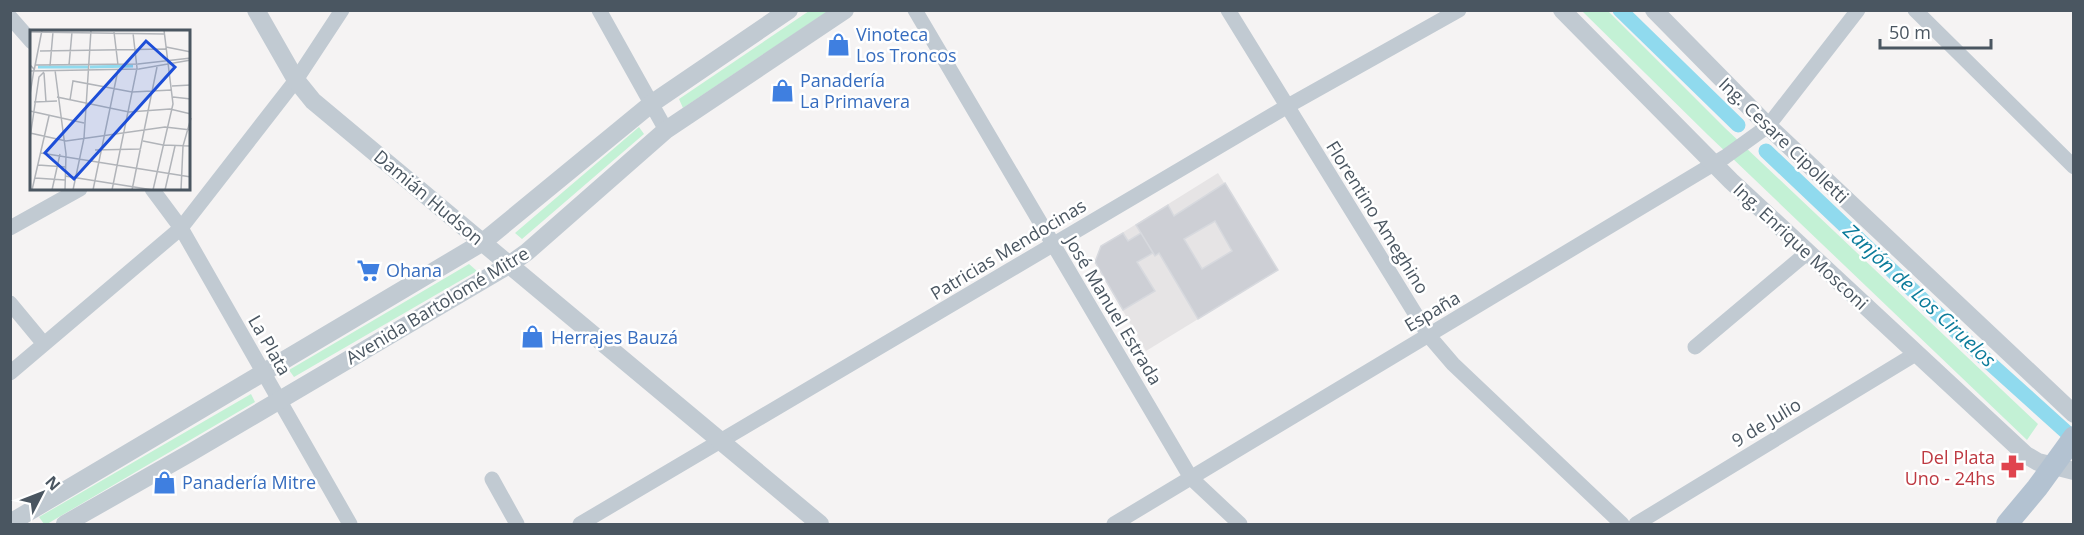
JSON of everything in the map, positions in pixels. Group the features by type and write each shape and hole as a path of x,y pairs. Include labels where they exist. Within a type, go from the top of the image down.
{"main road":[{"path":"2007,525 2063,469 2073,438"}],"street":[{"name":"Damián Hudson","path":"256,10 296,80 313,100 820,525"},
{"path":"10,373 181,228 296,80 342,10"},
{"path":"599,10 666,130"},
{"name":"Avenida Bartolomé Mitre","path":"12,522 483,242 651,104 789,10"},
{"name":"Avenida Bartolomé Mitre","path":"65,525 509,265 666,130 845,10"},
{"name":"José Manuel Estrada","path":"915,10 1191,478 1240,525"},
{"name":"Florentino Ameghino","path":"1228,10 1429,336 1453,364 1622,525"},
{"name":"Patricias Mendocinas","path":"580,525 1286,107 1459,10"},
{"name":"Ing. Enrique Mosconi","path":"1562,10 1714,164 2026,455 2038,462 2063,469"},
{"name":"Ing. Cesare Cipolletti","path":"1654,10 1768,126 2073,414"},
{"name":"España","path":"1114,525 1714,164 1768,126 1858,10"},
{"path":"1915,10 2073,167"},
{"path":"10,17 30,40"},
{"path":"10,228 78,190"},
{"name":"La Plata","path":"153,190 181,228 350,525"},
{"path":"1695,347 1808,252"},
{"path":"10,303 44,345"},
{"name":"9 de Julio","path":"1636,525 1917,353"},
{"path":"492,479 517,525"}],"shaded area":[{"path":"1218,173 1278,270 1146,351 1095,262 1101,246"}],"green space":[{"path":"809,11 828,11 683,108 679,99"},
{"path":"1582,11 1608,11 1725,128 2038,424 2027,440 1708,135"},
{"path":"639,127 644,134 522,239 515,233"},
{"path":"469,264 477,271 294,377 289,370"},
{"path":"251,394 255,402 47,524 44,524 39,517"}],"building":[{"path":"1225,183 1278,270 1198,319 1159,253 1155,256 1136,225 1168,205 1174,216","holes":["1215,221 1232,251 1202,269 1184,239"]},
{"path":"1123,233 1128,241 1141,233 1153,253 1137,262 1155,291 1123,310 1095,262 1101,246"}],"waterway":[{"name":"Zanjón de Los Ciruelos","path":"1620,10 1738,125"},
{"name":"Zanjón de Los Ciruelos","path":"1766,151 1983,357 2074,439"}],"place":[{"name":"Vinoteca Los Troncos","path":"838,44"},
{"name":"Panadería La Primavera","path":"782,90"},
{"name":"Ohana","path":"368,270"},
{"name":"Herrajes Bauzá","path":"533,337"},
{"name":"Del Plata Uno - 24hs","path":"2013,467"},
{"name":"Panadería Mitre","path":"164,482"}]}
